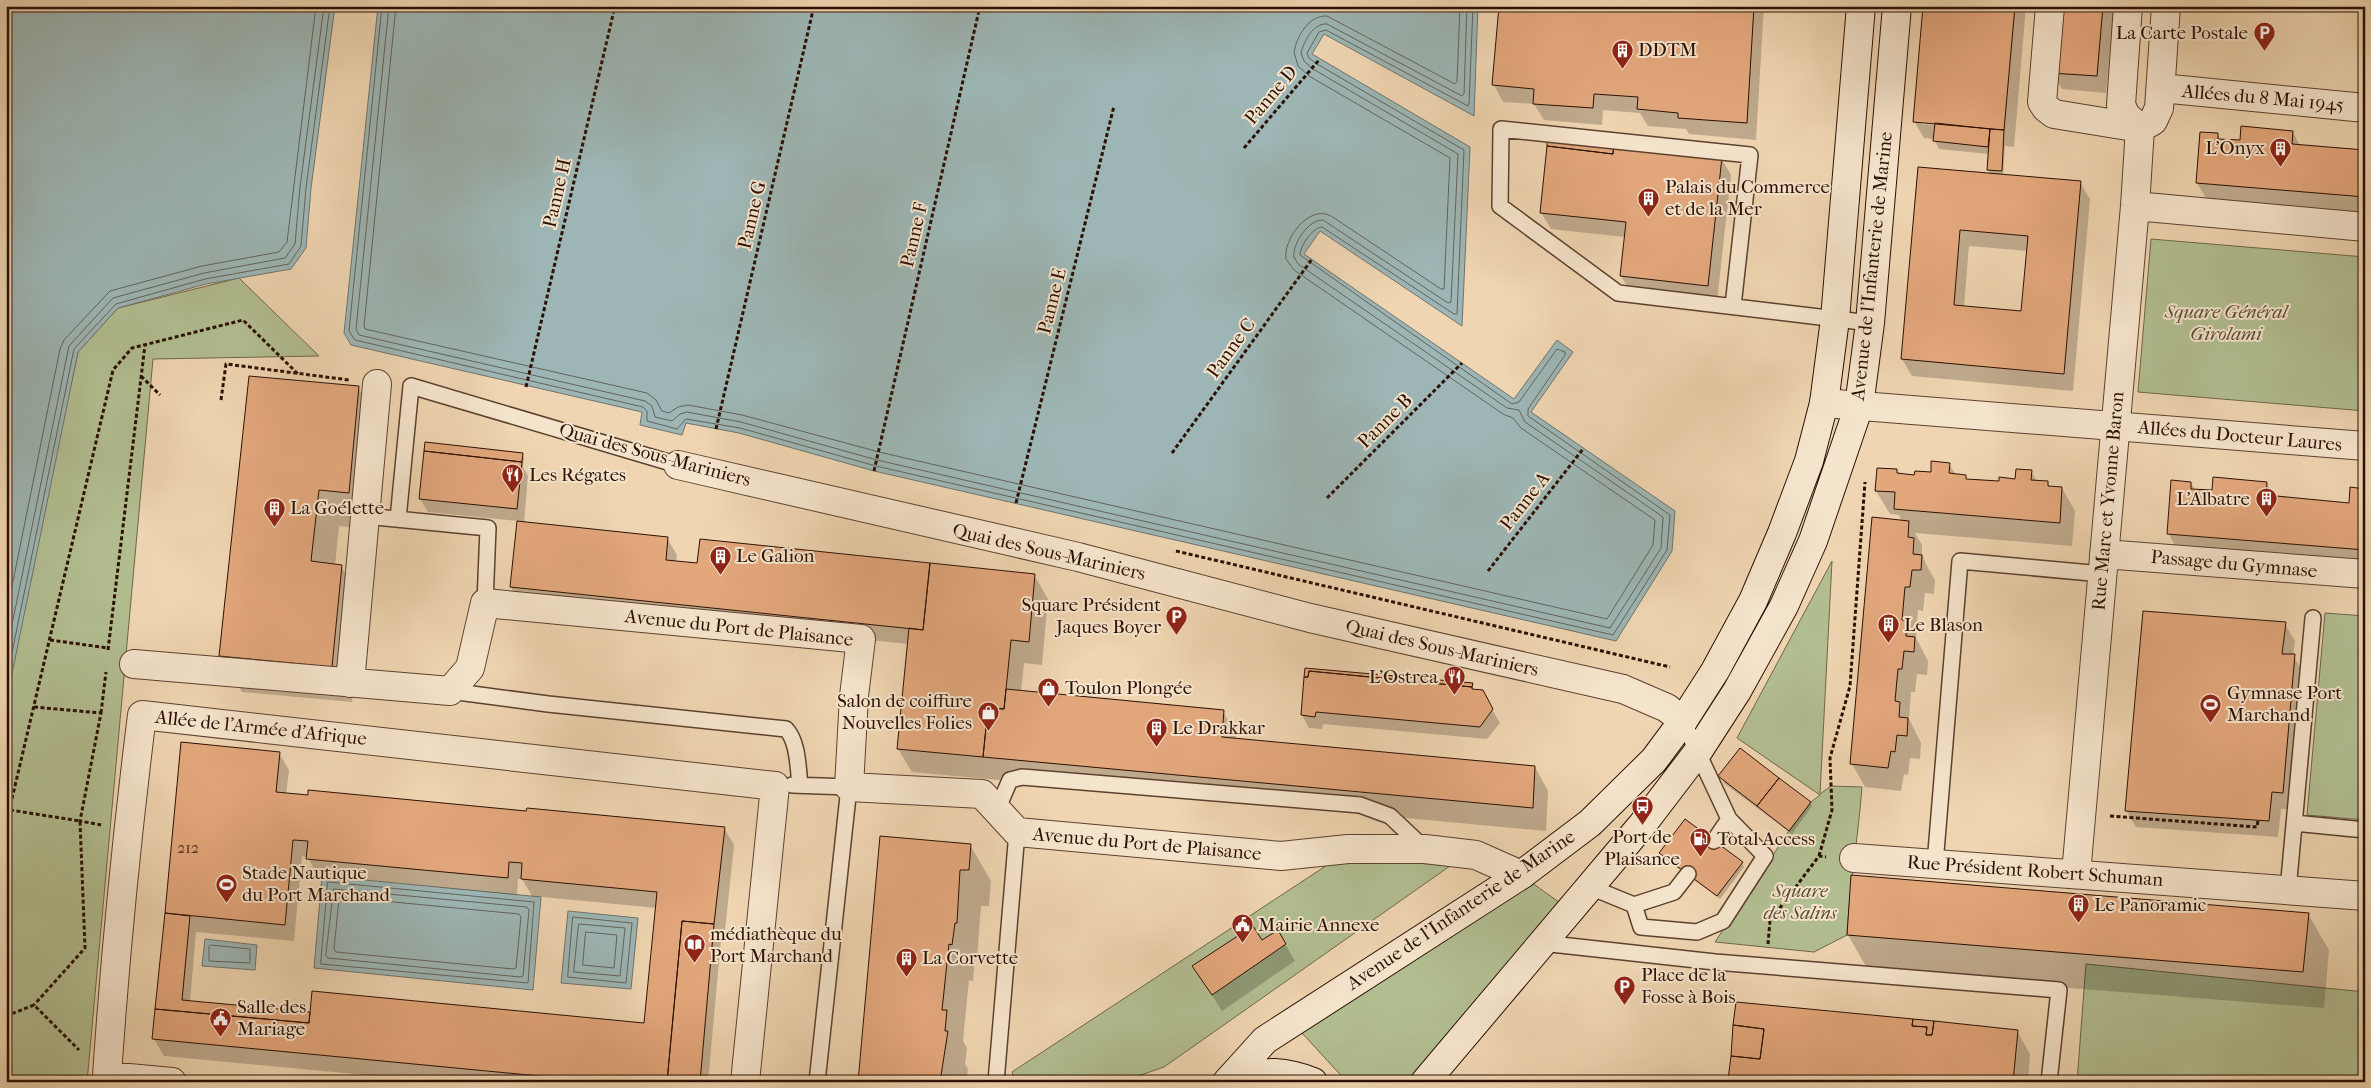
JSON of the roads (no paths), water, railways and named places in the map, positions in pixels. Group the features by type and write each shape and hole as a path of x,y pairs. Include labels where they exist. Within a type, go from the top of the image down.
{"street":[{"name":"Avenue de l'Infanterie de Marine","path":"1227,1082 1265,1040 1291,1021 1521,875 1590,823 1654,760 1683,721 1715,672 1753,601 1809,461 1824,403 1836,319 1861,6"},
{"name":"Avenue de l'Infanterie de Marine","path":"1426,1082 1642,825 1697,753 1737,691 1784,606 1813,541 1859,406 1870,323 1897,6"},
{"path":"2050,6 2042,102 2046,108 2054,114 2140,128 2153,120 2159,108 2166,6"},
{"path":"2128,6 2121,105 2126,116 2140,128"},
{"name":"Allées du 8 Mai 1945","path":"2161,88 2365,108"},
{"name":"Rue Marc et Yvonne Baron","path":"2076,874 2114,425 2135,206 2140,128"},
{"path":"2135,206 2365,227"},
{"path":"350,683 377,384"},
{"name":"Allées du Docteur Laures","path":"1824,403 2365,446"},
{"name":"Quai des Sous-Mariniers","path":"678,465 1078,557 1327,622 1623,689 1667,708 1683,721"},
{"name":"Passage du Gymnase","path":"2103,564 2365,574"},
{"path":"134,664 450,691 470,668 485,602"},
{"name":"Avenue du Port de Plaisance","path":"485,602 861,639 854,696 849,788 982,794 1017,832 1281,856 1348,849 1425,849 1476,855 1484,861 1521,875"},
{"name":"Allée de l'Armée d'Afrique","path":"172,1082 107,1076 116,943 142,715 788,785"},
{"path":"745,1082 788,785"},
{"name":"Rue Président Robert Schuman","path":"1854,858 2365,896"},
{"path":"1238,1082 1264,1073 1285,1072 1313,1082"}],"lane":[{"path":"1733,306 1750,154 1501,129 1500,206 1618,293 1870,323"},
{"name":"Quai des Sous-Mariniers","path":"398,519 411,386 678,465"},
{"path":"366,516 488,528 485,602"},
{"path":"1935,864 1960,561 2103,564"},
{"path":"2288,890 2313,618"},
{"path":"450,691 548,704 786,729 790,733 795,748 788,785 849,788 817,1082"},
{"path":"1634,905 1641,927 1697,932 1724,921 1766,856 1729,820 1683,721"},
{"path":"997,810 1010,780 1022,777 1360,805 1390,816 1425,849"},
{"path":"1714,841 1729,820"},
{"path":"2294,823 2365,830"},
{"path":"996,1082 1017,832"},
{"path":"1590,887 1634,905 1674,892 1688,874"},
{"path":"1542,943 1766,966 2059,990 2049,1082"}],"water":[{"path":"6,6 335,6 311,188 306,248 291,269 206,284 118,308 78,352 6,703"},
{"path":"378,6 1478,6 1474,116 1324,34 1312,54 1470,147 1462,326 1320,231 1304,254 1514,399 1557,340 1573,352 1531,412 1675,511 1672,551 1616,641 874,471 739,433 686,423 682,435 640,425 642,412 351,345 344,333"},
{"path":"322,876 541,897 533,990 314,968"},
{"path":"568,911 638,918 631,989 561,983"},
{"path":"205,939 257,945 255,970 202,966"}],"place":[{"name":"La Carte Postale","path":"2264,52"},
{"name":"DDTM","path":"1622,69"},
{"name":"L'Onyx","path":"2281,167"},
{"name":"Palais du Commerce et de la Mer","path":"1649,217"},
{"name":"Les Régates","path":"513,494"},
{"name":"L'Albatre","path":"2266,518"},
{"name":"La Goélette","path":"274,527"},
{"name":"Le Galion","path":"720,575"},
{"name":"Square Président Jaques Boyer","path":"1177,635"},
{"name":"Le Blason","path":"1888,644"},
{"name":"L'Ostrea","path":"1454,696"},
{"name":"Toulon Plongée","path":"1049,707"},
{"name":"Gymnase Port Marchand","path":"2211,723"},
{"name":"Salon de coiffure Nouvelles Folies","path":"988,731"},
{"name":"Le Drakkar","path":"1156,747"},
{"name":"Port de Plaisance","path":"1642,825"},
{"name":"Total Access","path":"1701,858"},
{"name":"Stade Nautique du Port Marchand","path":"226,903"},
{"name":"Le Panoramic","path":"2078,924"},
{"name":"Mairie Annexe","path":"1242,944"},
{"name":"médiathèque du Port Marchand","path":"694,964"},
{"name":"La Corvette","path":"906,977"},
{"name":"Place de la Fosse à Bois","path":"1625,1005"},
{"name":"Salle des Mariage","path":"221,1037"}],"park label":[{"name":"Square Général Girolami","path":"2226,323"},
{"name":"Square des Salins","path":"1800,902"}]}
